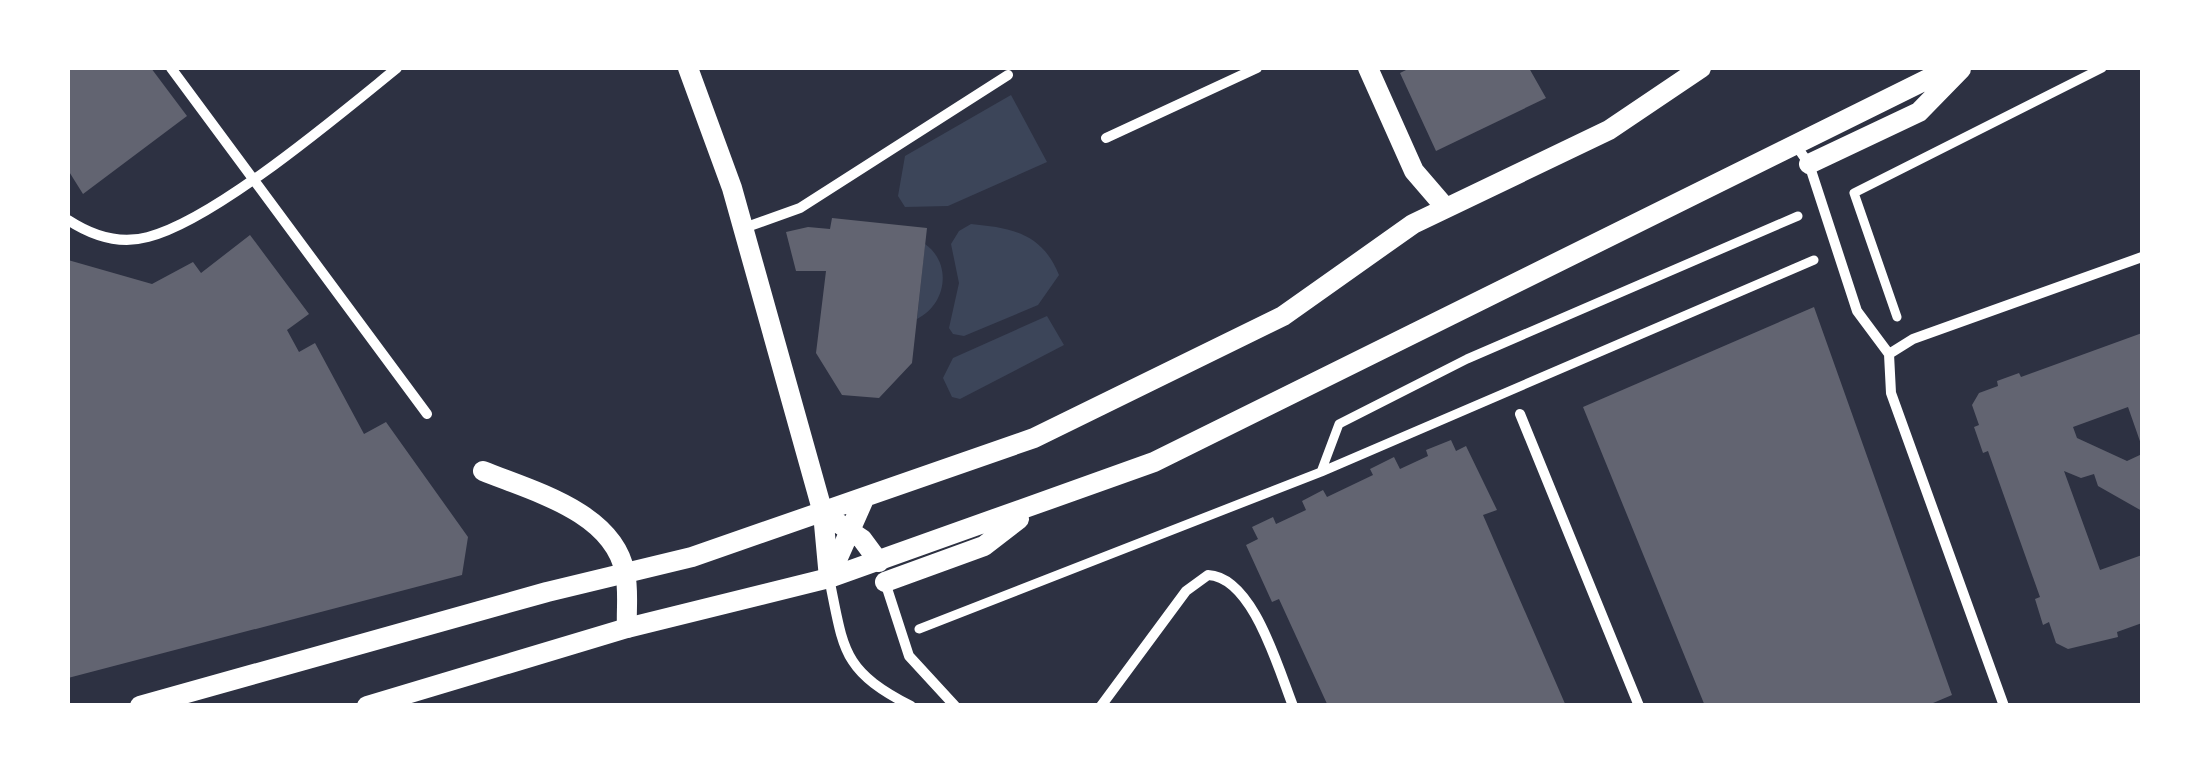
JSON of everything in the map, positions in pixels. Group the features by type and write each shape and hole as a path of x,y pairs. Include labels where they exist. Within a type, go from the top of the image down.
{"main road":[{"path":"688,68 744,228 823,513 829,578"},
{"path":"1368,68 1414,171 1444,208"},
{"path":"140,706 692,557 1034,438 1156,382 1283,316 1444,208 1609,130 1701,68"},
{"path":"367,706 626,628 829,578 882,572 1037,506 1154,462 1793,142 1850,120 1950,68"},
{"path":"1808,164 1919,112 1962,68"},
{"path":"483,471 542,495 592,523 615,544 626,572 626,628"},
{"path":"829,578 864,499"},
{"path":"823,513 849,530 882,572"}],"street":[{"path":"171,68 427,414"},
{"path":"68,220 108,238 145,238 188,219 255,177 397,68"},
{"path":"1106,138 1257,68"},
{"path":"1897,316 1854,193 2102,68"},
{"path":"744,228 800,208 1008,75"},
{"path":"1793,142 1808,164 1857,311 1888,354 1891,393 2004,706"},
{"path":"1321,472 1339,424 1479,354 1798,216"},
{"path":"1888,354 1913,339 2142,257"},
{"path":"919,629 1321,472 1814,260"},
{"path":"1520,414 1639,706"},
{"path":"882,572 908,656 955,706"},
{"path":"1102,706 1186,591 1208,574 1232,581 1249,603 1293,706"},
{"path":"829,578 840,634 856,671 871,686 911,706"}],"shaded area":[{"path":"1011,95 1047,162 948,206 905,207 898,196 905,156"},
{"path":"971,224 1024,235 1044,250 1059,275 1038,305 964,336 953,334 949,328 959,283 951,244 959,231"},
{"path":"925,244 940,262 942,284 934,304 917,319"},
{"path":"1047,316 1064,345 960,399 952,397 943,378 953,358"}],"building":[{"path":"68,68 151,68 187,116 83,194 68,170"},
{"path":"1410,68 1529,68 1546,98 1436,151 1400,73"},
{"path":"832,218 927,228 912,363 879,398 842,395 816,353 826,271 796,271 786,232 808,227 830,229"},
{"path":"250,235 309,314 287,330 299,352 315,343 364,434 386,422 468,537 462,575 68,678 68,260 152,284 193,262 201,273"},
{"path":"1814,307 1952,695 1926,706 1705,706 1583,407"},
{"path":"2142,333 2142,447 2128,407 2073,427 2077,438 2127,461 2142,454 2142,511 2098,486 2094,474 2081,478 2064,471 2100,570 2142,555 2142,623 2117,632 2118,637 2068,649 2056,643 2049,622 2043,625 2035,599 2040,597 1988,451 1983,453 1972,405 1979,393 1998,386 1997,381 2019,373 2021,377"},
{"path":"1451,440 1456,451 1466,446 1497,510 1483,515 1566,706 1328,706 1279,599 1272,602 1246,545 1258,539 1252,527 1273,517 1276,524 1306,510 1302,501 1323,490 1327,497 1373,475 1370,469 1394,457 1400,469 1428,456 1426,450"}]}
